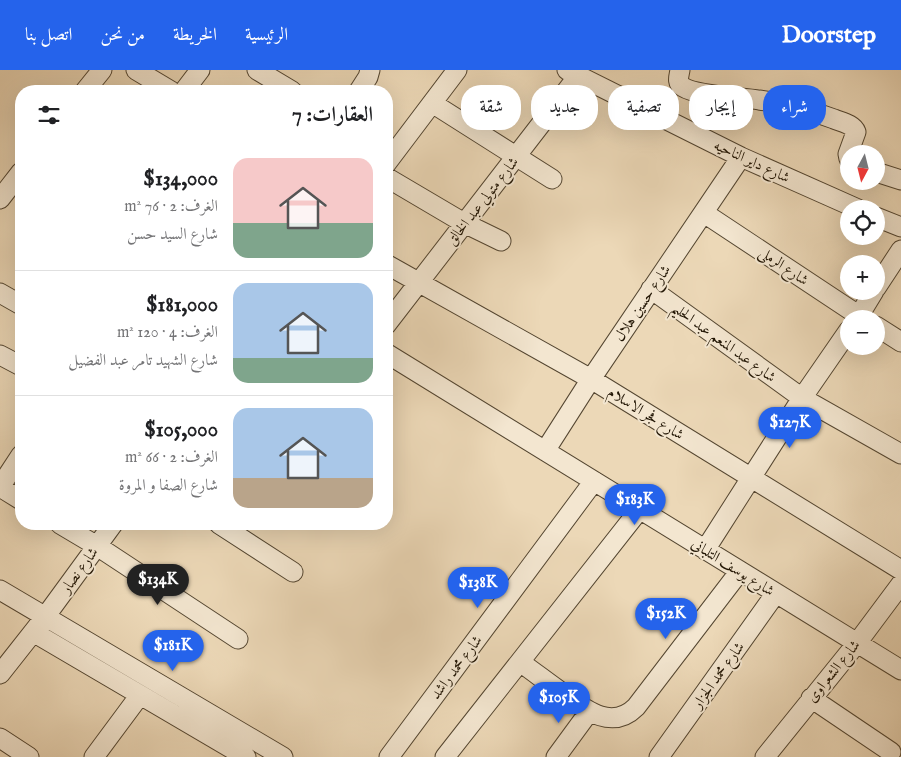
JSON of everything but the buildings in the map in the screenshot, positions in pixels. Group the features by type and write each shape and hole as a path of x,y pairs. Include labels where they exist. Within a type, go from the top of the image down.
{"street":[{"path":"90,85 102,70"},
{"path":"136,70 161,85"},
{"path":"189,85 200,70"},
{"path":"257,70 282,85"},
{"path":"363,85 370,70"},
{"path":"393,151 457,70"},
{"path":"680,70 678,79 679,84 683,88 709,94 791,106 851,126 856,132 851,145"},
{"name":"شارع متولي عبد الخالق","path":"393,316 516,157 572,73"},
{"name":"شارع داير الناحيه","path":"572,73 741,158 840,201"},
{"path":"432,103 552,179"},
{"name":"شارع حسين هلال","path":"546,451 591,379 741,158"},
{"path":"885,175 901,180"},
{"path":"0,198 15,179"},
{"path":"393,181 464,223 500,241"},
{"name":"شارع الرملى","path":"704,213 841,310"},
{"path":"885,221 901,227"},
{"path":"885,275 901,250"},
{"name":"شارع فجر الاسلام","path":"393,268 591,379 901,570"},
{"name":"شارع عبد المنعم عبد الحليم","path":"651,289 802,398 901,454"},
{"path":"0,293 15,301"},
{"path":"885,332 901,342"},
{"path":"705,550 802,398 840,345"},
{"path":"0,355 15,363"},
{"name":"شارع يوسف التلباني","path":"393,357 901,670"},
{"path":"15,465 0,487 15,496"},
{"name":"شارع محمد راشد","path":"389,757 594,481"},
{"path":"445,757 640,509"},
{"path":"70,530 238,639"},
{"name":"شارع نصار","path":"0,674 45,617 109,530"},
{"path":"228,530 293,572"},
{"path":"520,662 589,712 608,717 618,717 630,713 740,571"},
{"name":"شارع الشعراوى","path":"765,757 901,584"},
{"path":"0,590 283,757"},
{"name":"شارع محمد الجزار","path":"659,757 776,593"},
{"path":"33,632 246,757"},
{"path":"94,757 140,695"},
{"path":"811,698 893,749"},
{"path":"556,757 589,712"},
{"path":"0,738 29,757"}]}
